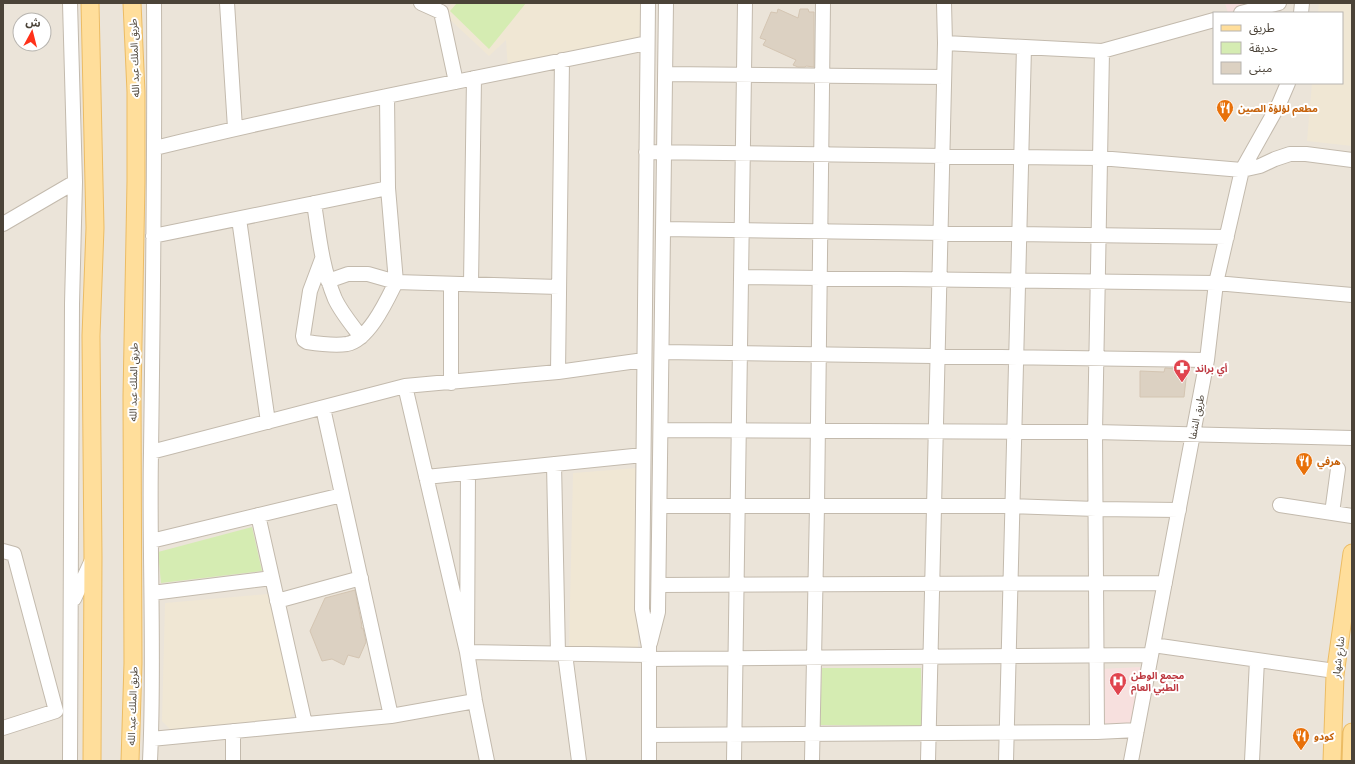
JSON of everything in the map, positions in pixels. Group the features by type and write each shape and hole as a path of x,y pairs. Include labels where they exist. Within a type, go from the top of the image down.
{"main road":[{"path":"90,3 95,228 91,336 93,557 92,761"},
{"name":"طريق الملك عبد الله","path":"130,761 133,663 132,397 136,181 136,92 132,3"},
{"name":"شارع شهار","path":"1332,761 1335,671 1352,553"},
{"path":"1351,761 1352,732"}],"street":[{"path":"70,3 75,182 72,304 72,603 70,761"},
{"path":"150,761 152,593 151,434 155,148 154,3"},
{"path":"228,3 235,128"},
{"path":"421,3 443,8 456,82"},
{"path":"648,3 642,609 649,653 649,761"},
{"path":"649,653 658,612 659,584 666,3"},
{"path":"734,761 746,3"},
{"path":"812,761 814,584 817,506 823,3"},
{"path":"928,761 941,233 945,43 944,3"},
{"path":"1245,12 1279,3"},
{"path":"945,43 1102,51 1213,20"},
{"path":"155,148 235,128 647,43"},
{"path":"1006,761 1024,47"},
{"path":"1097,732 1095,432 1102,51"},
{"path":"558,372 562,60"},
{"path":"665,74 944,77"},
{"path":"471,284 474,78"},
{"name":"طريق الشفا","path":"1131,761 1207,360 1216,282 1242,170 1279,104 1288,84"},
{"path":"322,259 310,291 302,336 307,342 333,345 349,344 361,337 379,316 396,282 388,188 387,96"},
{"path":"646,152 1100,158 1242,170 1260,166 1290,154 1306,154 1352,160"},
{"path":"3,224 75,182"},
{"path":"153,236 388,188"},
{"path":"314,203 322,259 328,281 336,300 361,337"},
{"path":"239,218 268,422"},
{"path":"663,229 1227,237"},
{"path":"328,281 348,274 368,274 396,282 559,287"},
{"path":"741,276 1216,282 1352,295"},
{"path":"451,284 451,383"},
{"path":"662,352 1207,360"},
{"path":"151,452 406,386 558,372 644,360"},
{"path":"406,386 467,652 487,761"},
{"path":"132,397 151,434"},
{"path":"323,408 391,716"},
{"path":"661,430 1095,432 1352,438"},
{"path":"426,477 643,455"},
{"path":"554,464 561,654 579,761"},
{"path":"1332,513 1338,469"},
{"path":"467,652 468,473"},
{"path":"151,541 342,495"},
{"path":"1280,505 1352,516"},
{"path":"660,506 1012,506 1096,510 1179,510"},
{"path":"258,515 305,724"},
{"path":"3,551 14,554 56,711 3,728"},
{"path":"72,603 93,557"},
{"path":"152,593 272,578"},
{"path":"277,601 361,578"},
{"path":"659,584 1165,583"},
{"path":"467,652 561,654 649,653 735,658 813,658 1097,655 1152,650 1258,660 1335,671"},
{"path":"1252,761 1258,660"},
{"path":"151,738 391,716 475,702"},
{"path":"649,735 1097,732 1137,730"},
{"path":"233,731 233,761"}],"shaded area":[{"path":"3,3 1352,3 1352,761 3,761"},
{"path":"452,3 643,3 642,38 508,70 506,40 489,56 443,13"},
{"path":"1225,3 1254,3 1231,12 1228,12"},
{"path":"1319,3 1352,3 1352,146 1307,141 1312,84 1343,84 1343,12 1318,12"},
{"path":"637,468 638,648 569,647 573,473"},
{"path":"268,594 298,709 290,718 172,731 162,721 165,603"},
{"name":"مجمع الوطن الطبي العام","path":"1141,667 1130,726 1100,723 1101,669"}],"green space":[{"path":"457,3 526,3 489,49 450,11"},
{"path":"252,527 262,571 161,583 158,552"},
{"path":"822,668 921,668 922,726 820,725"}],"building":[{"path":"778,9 798,18 800,9 808,9 809,12 814,12 814,67 798,67 793,65 796,60 763,45 766,40 760,38 771,12 777,13"},
{"path":"1165,368 1187,370 1184,397 1140,397 1140,371 1164,372"},
{"path":"355,590 362,626 361,628 363,628 366,642 359,658 348,655 344,665 332,659 322,661 310,631 325,598"}],"place":[{"name":"مطعم لؤلؤة الصين","path":"1225,123"},
{"name":"أي براند","path":"1182,383"},
{"name":"هرفي","path":"1304,476"},
{"name":"مجمع الوطن الطبي العام","path":"1118,696"},
{"name":"كودو","path":"1301,751"}]}
